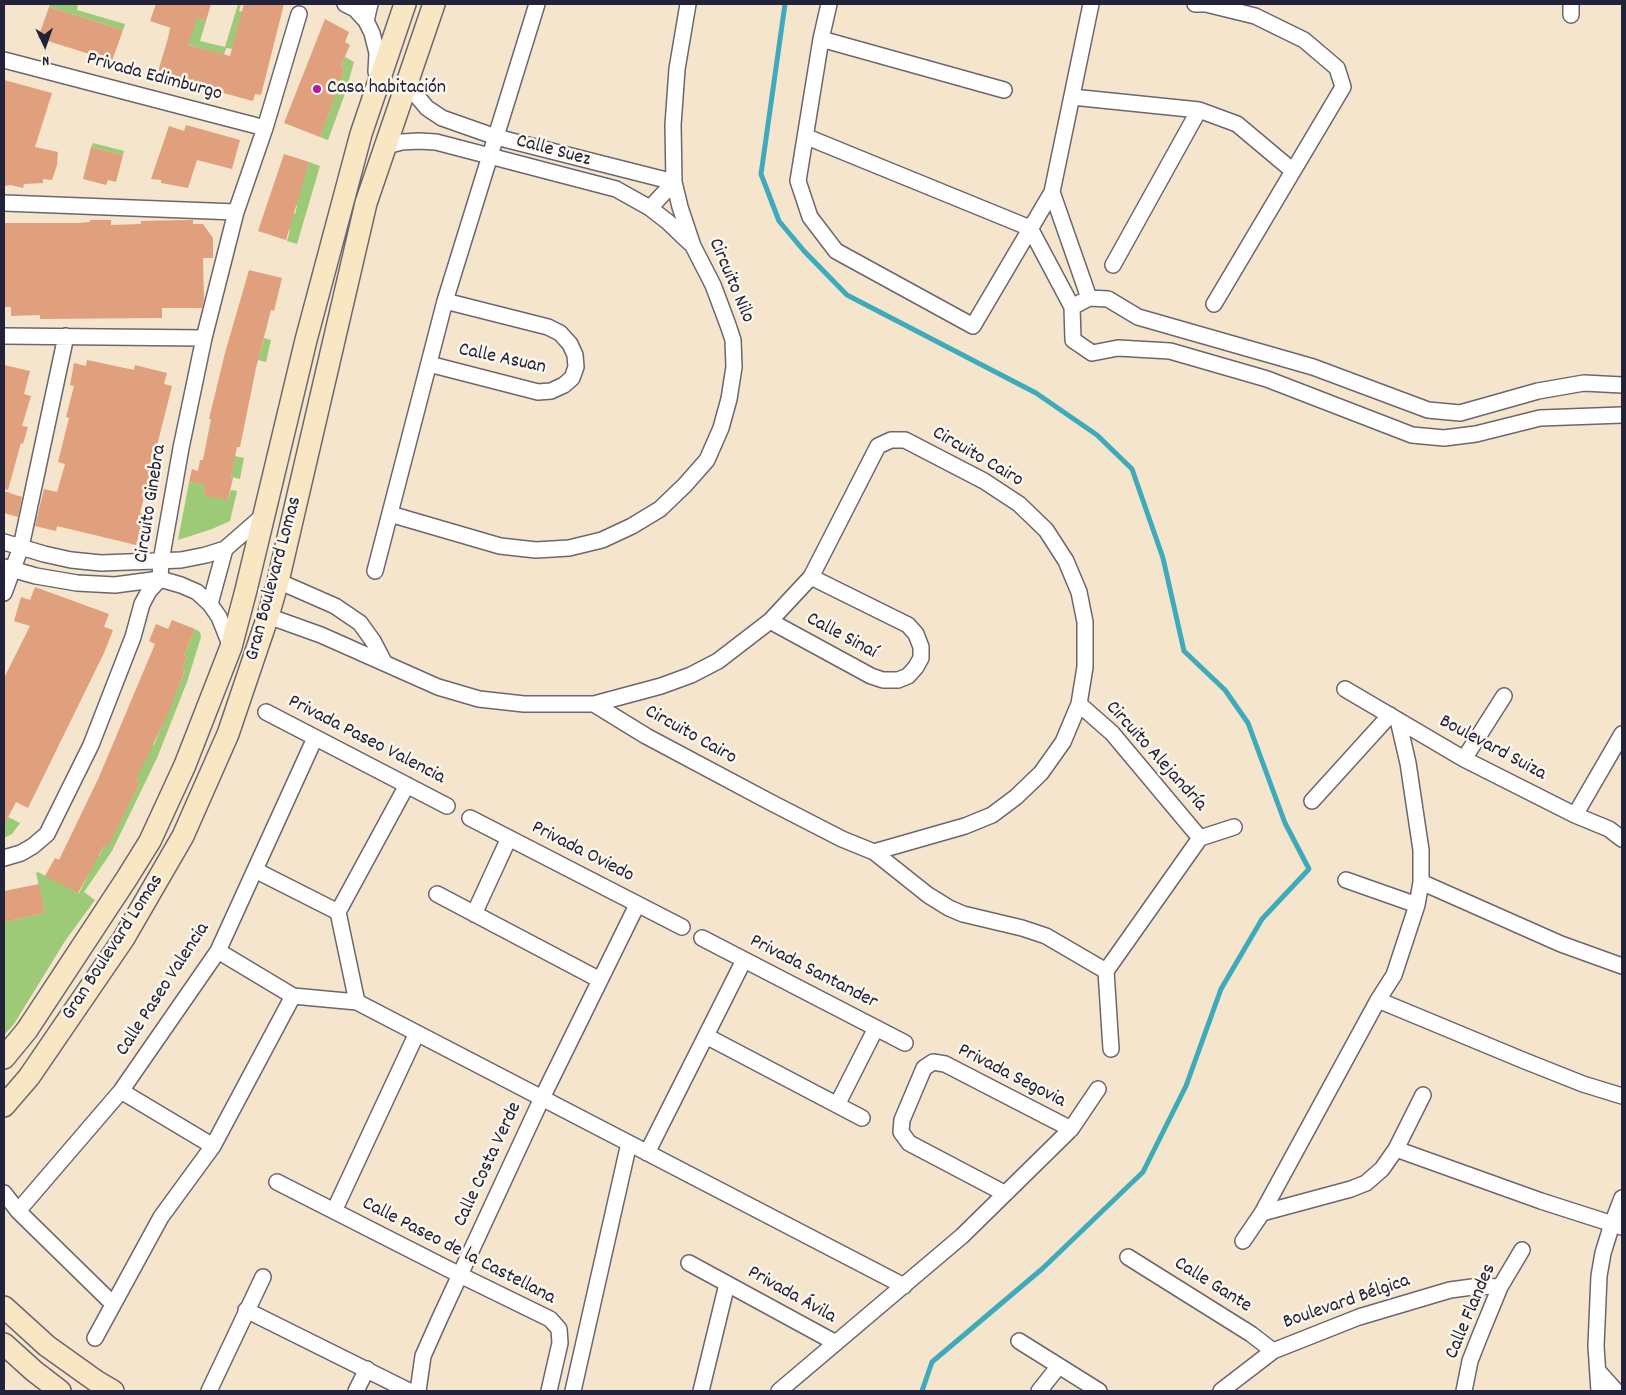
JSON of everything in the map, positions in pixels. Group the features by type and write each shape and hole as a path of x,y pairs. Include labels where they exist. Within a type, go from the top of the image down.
{"main road":[{"name":"Gran Boulevard Lomas","path":"4,1058 28,1030 150,841 185,765 231,647 306,340 361,134 405,4"},
{"name":"Gran Boulevard Lomas","path":"4,1106 29,1077 124,938 183,836 228,734 278,582 366,203 434,4"},
{"path":"274,473 301,482"},
{"path":"4,1307 47,1346 113,1391"},
{"path":"4,1344 60,1391"}],"street":[{"path":"345,4 355,9 366,21 372,34 377,53 375,88"},
{"path":"366,21 370,4"},
{"path":"375,571 445,301 537,4"},
{"name":"Circuito Nilo","path":"390,514 500,546 536,550 569,548 602,540 632,526 660,509 707,460 721,428 729,399 734,367 732,340 728,325 713,285 693,246 674,182 673,125 676,79 688,4"},
{"path":"829,4 821,39 798,181 810,217 836,251 973,326 1052,192 1091,4"},
{"path":"1195,4 1206,4 1255,16 1304,40 1337,68 1343,87 1214,304"},
{"path":"4,336 204,338 236,212 265,128 299,14"},
{"path":"821,39 1004,90"},
{"name":"Privada Edimburgo","path":"4,60 265,128"},
{"name":"Calle Suez","path":"409,80 416,95 427,108 442,118 496,137 674,182"},
{"path":"1072,97 1200,110 1236,124 1293,171"},
{"path":"1113,265 1200,110"},
{"path":"806,137 1030,228 1072,308 1073,340 1092,353 1118,348 1170,351 1267,379 1412,435 1444,438 1476,434 1540,418 1622,415"},
{"name":"Calle Suez","path":"386,146 402,142 428,142 616,189 650,208 693,246"},
{"path":"650,208 674,182"},
{"path":"1052,192 1089,298"},
{"path":"4,203 236,212"},
{"path":"1072,308 1089,298 1108,299 1138,317 1312,367 1428,410 1460,414 1538,391 1584,383 1622,385"},
{"name":"Calle Asuan","path":"429,364 538,392 551,391 564,385 572,378 576,367 575,355 570,344 560,333 548,327 445,301"},
{"path":"4,593 8,568 21,547 66,336"},
{"name":"Circuito Ginebra","path":"4,858 27,850 47,834 91,745 133,637 142,604 149,591 160,579 161,561 181,448 204,338"},
{"path":"1302,392 1312,367"},
{"name":"Circuito Cairo","path":"268,616 321,635 438,687 480,699 524,704 594,704 662,686 718,661 770,621 811,577 878,446 891,440 905,440 984,481 1019,504 1046,530 1069,568 1079,592 1085,622 1085,667 1079,704 1062,742 1041,773 1016,797 992,815 965,826 874,852 842,839 770,802 646,736 594,704"},
{"path":"4,542 44,554 101,563 192,558 226,549 264,515"},
{"path":"210,604 226,549"},
{"path":"8,568 36,576 77,583 115,585 160,579 181,585 197,592 210,604 219,616 231,647"},
{"name":"Calle Sinaí","path":"770,621 871,676 883,680 898,680 908,676 921,658 921,647 916,634 908,625 811,577"},
{"path":"278,582 335,606 360,623 373,641 384,662"},
{"name":"Boulevard Suiza","path":"1345,689 1464,759 1575,815 1609,829 1622,839"},
{"path":"1464,759 1504,696"},
{"name":"Circuito Alejandría","path":"1079,704 1112,733 1200,838"},
{"name":"Privada Paseo Valencia","path":"266,712 447,806"},
{"path":"1243,1241 1262,1213 1378,1000 1394,975 1417,906 1421,882 1421,850 1408,763 1394,718 1312,801"},
{"path":"1575,815 1622,734"},
{"name":"Calle Paseo Valencia","path":"18,1212 121,1091 218,951 316,738"},
{"path":"357,1002 338,912 407,785"},
{"name":"Privada Oviedo","path":"470,818 682,928"},
{"name":"Circuito Alejandría","path":"1106,972 1200,838 1234,827"},
{"name":"Privada Oviedo","path":"474,914 509,838"},
{"path":"874,852 928,896 949,908 970,916 1022,928 1046,936 1106,972 1111,1049"},
{"path":"255,870 338,912"},
{"path":"1346,880 1417,906"},
{"path":"1421,882 1561,944 1622,966"},
{"path":"437,894 600,980"},
{"name":"Privada Oviedo","path":"542,1098 637,904"},
{"name":"Privada Santander","path":"702,938 905,1043"},
{"path":"218,951 293,996 357,1002 904,1286"},
{"path":"647,1153 744,960"},
{"path":"95,1338 161,1217 213,1146 293,996"},
{"path":"1378,1000 1525,1061 1584,1084 1622,1096"},
{"path":"837,1105 876,1028"},
{"name":"Calle Paseo de la Castellana","path":"334,1211 418,1033"},
{"path":"706,1036 862,1118"},
{"name":"Privada Segovia","path":"1004,1194 909,1143 901,1132 902,1120 924,1068 933,1062 945,1064 1071,1129"},
{"name":"Privada Segovia","path":"904,1286 962,1236 1071,1129 1098,1089"},
{"path":"121,1091 213,1146"},
{"path":"1262,1213 1351,1189 1366,1183 1382,1169 1396,1149 1423,1095"},
{"name":"Calle Costa Verde","path":"418,1391 423,1356 542,1098"},
{"path":"573,1391 629,1143"},
{"path":"1396,1149 1541,1201 1617,1225"},
{"name":"Calle Paseo de la Castellana","path":"277,1182 550,1319 559,1329 560,1342 549,1391"},
{"path":"4,1193 18,1212 113,1304"},
{"path":"1599,1391 1596,1346 1599,1276 1603,1253 1617,1225 1622,1198"},
{"name":"Calle Flandes","path":"1464,1391 1470,1360 1500,1287 1522,1250"},
{"name":"Calle Gante","path":"1128,1257 1251,1334 1273,1351"},
{"name":"Privada Ávila","path":"689,1263 836,1343"},
{"path":"209,1391 263,1277"},
{"name":"Privada Ávila","path":"701,1391 727,1284"},
{"name":"Privada Ávila","path":"779,1391 904,1286"},
{"name":"Boulevard Bélgica","path":"1221,1391 1273,1351 1359,1317 1450,1290 1473,1286 1500,1287"},
{"path":"246,1310 409,1391"},
{"path":"1019,1341 1099,1391"},
{"path":"1039,1391 1059,1366"},
{"path":"356,1391 367,1370"},
{"path":"1598,1371 1616,1391"}],"green space":[{"path":"50,4 78,4 77,10 125,24 123,30 49,7"},
{"path":"238,4 241,4 239,11 250,13 239,23 234,49 226,48 224,55 168,39 170,28 183,32 197,18 206,21 200,41 225,47"},
{"path":"345,57 354,62 346,91 328,140 320,137 340,81 344,68 341,66"},
{"path":"93,143 124,151 123,155 91,147"},
{"path":"309,162 320,166 297,244 287,241 290,230 286,228 291,213 295,214 297,206 295,205"},
{"path":"264,338 271,340 266,362 258,360"},
{"path":"235,456 244,458 240,479 231,477"},
{"path":"189,482 206,485 204,494 228,500 231,490 237,491 230,521 178,540"},
{"path":"195,629 200,632 201,637 187,682 157,758 112,851 84,892 95,900 65,941 14,1024 4,1035 4,922 45,913 36,873 38,872 79,893 95,854 99,856 104,846 107,847 140,782 136,780 150,744 154,745 185,671 182,669 187,657 184,655"},
{"path":"8,817 20,823 12,834 4,838 4,824"}],"building":[{"path":"156,4 211,4 206,21 197,18 188,45 230,56 244,4 284,4 261,95 255,94 253,101 157,75 171,28 150,21"},
{"path":"49,7 123,30 112,61 38,38"},
{"path":"325,19 349,32 345,42 350,45 341,66 344,68 340,82 320,137 284,123"},
{"path":"4,80 52,93 35,147 58,152 57,165 52,180 43,179 43,183 24,184 23,188 11,185 4,186"},
{"path":"186,125 240,140 232,169 197,160 188,188 161,183 161,180 151,179 169,126 184,131"},
{"path":"91,147 123,155 116,182 108,180 106,185 83,179"},
{"path":"284,154 309,162 286,240 258,231"},
{"path":"90,220 111,220 111,225 141,224 141,221 185,220 193,220 193,224 203,224 213,238 213,258 203,258 204,300 202,308 162,308 162,318 40,319 40,315 11,316 11,307 4,307 4,223 79,223 90,222"},
{"path":"249,270 282,278 274,311 271,310 256,368 240,447 237,447 228,500 204,496 205,485 189,482 192,469 198,471 200,460 203,460 211,419 209,419 225,353"},
{"path":"87,360 134,370 135,365 167,373 164,384 172,386 140,513 150,515 146,532 140,530 136,545 57,526 56,531 35,526 44,489 57,492 65,464 58,462 69,418 66,417 74,386 70,385 74,363 86,366"},
{"path":"4,365 30,371 24,394 31,396 22,426 28,427 23,444 21,443 8,490 4,489"},
{"path":"4,491 22,497 18,517 4,513"},
{"path":"35,587 109,614 104,627 113,630 104,653 28,808 16,802 4,825 4,678 30,626 14,621 21,597 30,600"},
{"path":"172,620 195,629 184,655 187,657 182,669 185,670 168,714 136,780 140,782 107,848 104,846 78,893 45,876 55,858 59,860 99,777 155,644 149,641 156,624 168,629"},
{"path":"39,884 45,913 4,922 4,891"}],"waterway":[{"path":"785,4 761,174 779,221 804,251 847,295 1036,393 1097,435 1132,469 1163,558 1184,651 1225,690 1248,723 1285,823 1309,869 1262,919 1221,989 1186,1086 1143,1172 1042,1269 932,1362 922,1391"}],"place":[{"name":"Casa habitación","path":"317,89"}]}
